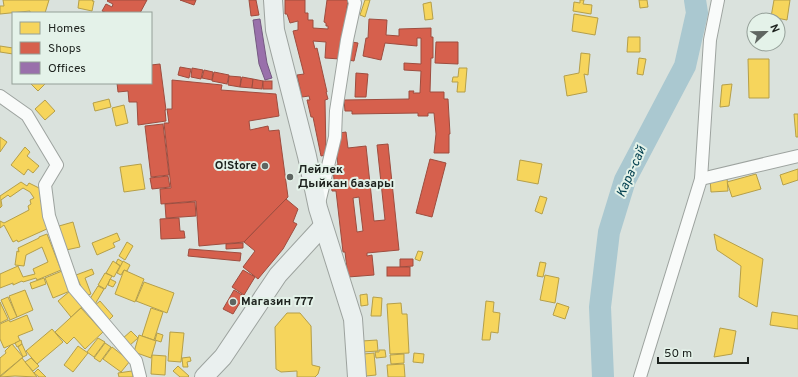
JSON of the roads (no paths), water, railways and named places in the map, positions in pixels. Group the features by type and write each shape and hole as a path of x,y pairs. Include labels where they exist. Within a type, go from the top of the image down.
{"main road":[{"path":"273,0 275,30 307,156 318,208 353,319 357,377"},
{"path":"204,377 223,357 278,276 323,226"}],"street":[{"path":"318,208 335,137 337,103 347,40 355,3 354,0"},
{"path":"640,377 701,179 710,40 718,0"},
{"path":"0,96 27,115 57,165 45,184 49,216 74,288 136,362 140,377"},
{"path":"701,179 798,156"}],"waterway":[{"name":"Кара-сай","path":"603,377 600,307 609,232 625,180 685,66 697,13 695,0"}],"place":[{"name":"O!Store","path":"265,166"},
{"name":"Лейлек Дыйкан базары","path":"290,177"},
{"name":"Магазин 777","path":"233,302"}]}
